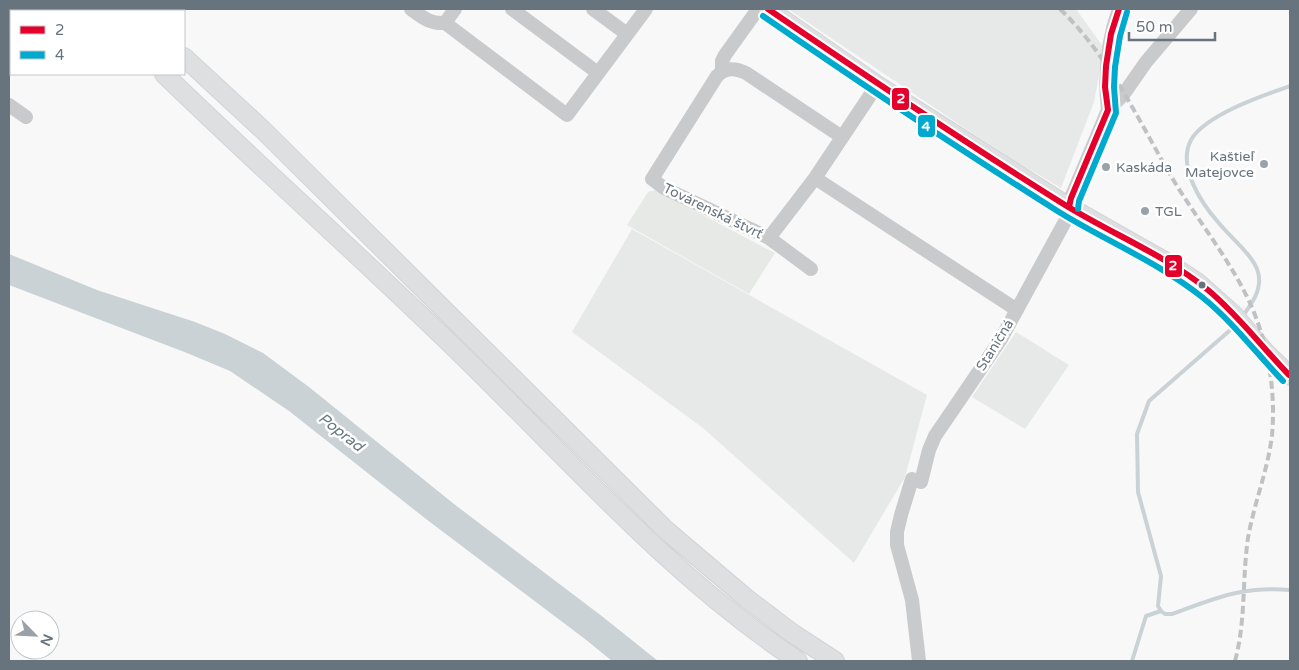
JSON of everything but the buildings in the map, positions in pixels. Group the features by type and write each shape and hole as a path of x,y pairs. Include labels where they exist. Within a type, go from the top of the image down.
{"main road":[{"path":"768,9 877,85 1197,282 1234,315 1266,353 1290,375"},
{"path":"185,58 263,130 667,531 746,598 792,633 834,661"},
{"path":"165,75 243,151 357,255 447,341 666,558 732,613 798,661"}],"street":[{"path":"411,9 426,20 436,24 445,23 567,115 646,9"},
{"path":"445,23 455,9"},
{"path":"512,9 598,73"},
{"path":"593,9 627,34"},
{"name":"Továrenská štvrť","path":"758,9 724,55 722,71 717,76 652,180 664,188 768,238 815,178 877,85"},
{"path":"1108,110 1105,87 1106,66 1111,34 1119,9"},
{"path":"1108,110 1123,95 1146,62 1191,9"},
{"path":"722,71 734,69 746,73 842,137"},
{"path":"9,105 26,117"},
{"name":"Staničná","path":"919,661 912,600 897,545 897,532 901,515 935,436 1001,339 1068,216 1070,203 1108,110"},
{"path":"815,178 1017,310"},
{"path":"768,238 810,269"}],"shaded area":[{"path":"788,9 1076,9 1104,48 1094,102 1061,188 960,125"},
{"path":"655,190 775,253 749,294 627,225 648,192"},
{"path":"632,229 927,395 905,477 854,563 703,428 572,332"},
{"path":"1016,332 1069,365 1025,429 972,397"}],"water":[{"name":"Poprad","path":"9,254 97,290 195,322 225,334 263,353 309,387 454,504 658,661 612,661 426,519 289,411 230,371 9,285"}],"waterway":[{"path":"1242,317 1258,291 1258,272 1252,259 1211,214 1198,195 1189,172 1187,150 1191,140 1198,131 1209,122 1236,107 1290,86"},
{"path":"1236,325 1149,401 1137,434 1138,492 1161,576 1158,606 1165,614 1172,614 1230,594 1258,590 1290,590"},
{"path":"1132,661 1146,616 1161,611"}],"railway":[{"path":"1060,9 1092,45 1120,86 1178,188 1232,269 1250,303 1262,334 1272,384 1272,435 1248,538 1241,631 1235,661"}],"transit line":[{"name":"2","path":"768,9 1027,181 1083,216 1156,255 1191,277 1230,310 1289,375"},
{"name":"2","path":"1069,207 1071,198 1108,110 1105,87 1106,66 1111,34 1119,9"},
{"name":"4","path":"1078,209 1079,201 1116,113 1115,67 1120,36 1127,12"},
{"name":"4","path":"763,16 910,116 1059,212 1150,262 1185,284 1224,316 1283,381"}],"place":[{"name":"Kaštieľ Matejovce","path":"1264,164"},
{"name":"Kaskáda","path":"1106,167"},
{"name":"TGL","path":"1145,211"}]}
